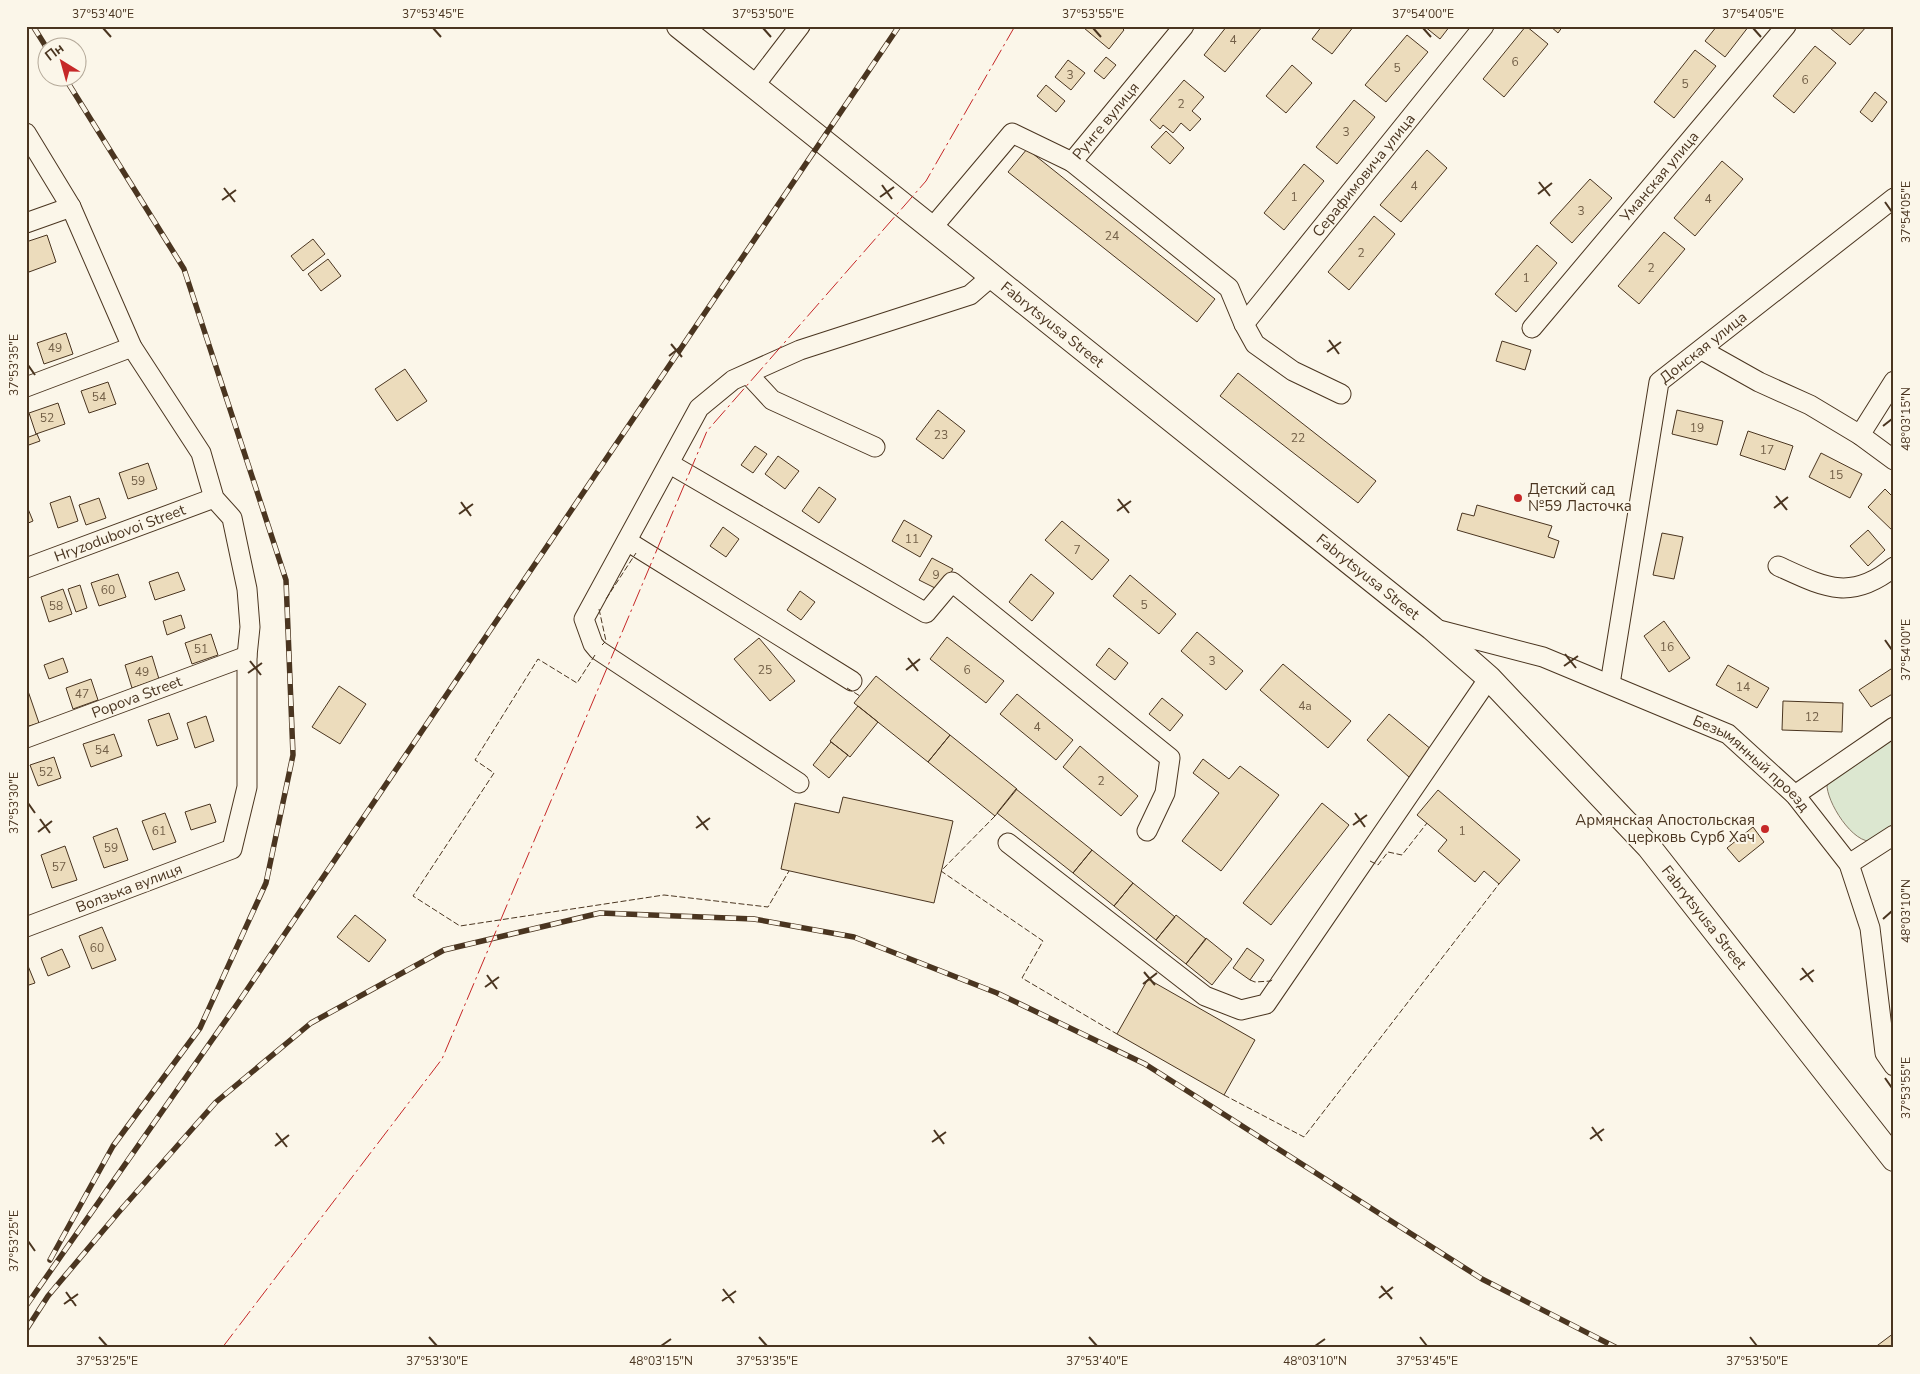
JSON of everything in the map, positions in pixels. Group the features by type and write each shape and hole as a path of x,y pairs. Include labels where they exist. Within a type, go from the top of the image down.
{"main road":[{"name":"Fabrytsyusa Street","path":"691,30 754,86 1432,628 1489,678 1649,846 1894,1159"}],"street":[{"path":"754,86 800,26"},
{"name":"Рунге вулиця","path":"932,228 1012,133 1072,162 1184,26"},
{"name":"Серафимовича улица","path":"1244,324 1484,26"},
{"name":"Уманская улица","path":"1532,328 1786,26"},
{"path":"26,134 71,207 132,347 201,453 214,498 232,518 247,589 250,627 247,656"},
{"path":"1072,162 1229,288 1244,324 1255,344 1293,371 1341,394"},
{"name":"Донская улица","path":"1610,684 1659,382 1894,198"},
{"path":"26,223 71,207"},
{"path":"799,783 598,650 593,644 584,619 699,408 733,380 800,350 970,295 992,276"},
{"path":"26,387 132,347"},
{"path":"1702,350 1759,382 1810,405 1860,435 1894,460"},
{"path":"748,374 772,400 875,446"},
{"path":"1860,435 1894,381"},
{"path":"670,464 926,613 952,582 1170,758 1165,793 1147,831"},
{"name":"Hryzodubovoi Street","path":"26,568 214,498"},
{"path":"628,541 852,681"},
{"path":"1778,566 1823,587 1858,588 1879,579 1894,567"},
{"name":"Безымянный проезд","path":"1432,628 1543,658 1728,734 1795,795 1849,864 1870,928 1885,1052 1894,1066"},
{"name":"Popova Street","path":"26,738 247,656"},
{"name":"Волзька вулиця","path":"26,927 232,849 247,787 247,656"},
{"path":"1008,843 1206,996 1241,1010 1266,1004 1489,678"},
{"path":"1795,795 1894,727"},
{"path":"1849,864 1894,835"}],"green space":[{"path":"1894,734 1894,830 1873,841 1865,840 1857,836 1842,820 1831,801 1827,784"}],"building":[{"path":"1085,26 1120,26 1124,30 1109,49 1084,28"},
{"path":"1227,26 1263,26 1225,72 1204,55"},
{"path":"1322,26 1354,26 1332,54 1312,39"},
{"path":"1424,26 1450,26 1440,39"},
{"path":"1526,26 1548,44 1504,97 1483,79"},
{"path":"1550,26 1563,26 1558,33"},
{"path":"1717,26 1749,26 1725,57 1705,41"},
{"path":"1831,26 1867,26 1850,45 1830,28"},
{"path":"1407,35 1428,52 1386,102 1365,85"},
{"path":"1815,46 1836,63 1794,113 1773,96"},
{"path":"1695,50 1716,66 1674,118 1654,102"},
{"path":"1106,57 1116,65 1104,79 1094,71"},
{"path":"1068,60 1085,73 1071,90 1055,77"},
{"path":"1292,65 1312,83 1286,113 1266,96"},
{"path":"1184,80 1204,97 1192,111 1201,119 1190,131 1181,123 1173,133 1163,125 1160,129 1150,120"},
{"path":"1046,85 1065,101 1056,112 1037,96"},
{"path":"1875,92 1887,102 1872,122 1860,112"},
{"path":"1354,100 1375,117 1337,164 1316,147"},
{"path":"1166,131 1184,148 1170,164 1151,147"},
{"path":"1027,149 1215,299 1197,322 1008,172"},
{"path":"1427,150 1447,168 1401,222 1380,205"},
{"path":"1722,161 1743,179 1695,236 1674,218"},
{"path":"1304,164 1324,181 1284,230 1264,213"},
{"path":"1590,179 1612,198 1572,243 1550,223"},
{"path":"1374,216 1395,234 1349,290 1328,272"},
{"path":"1664,232 1685,249 1639,304 1618,286"},
{"path":"47,235 56,262 29,272 26,264 26,242"},
{"path":"313,239 325,254 303,271 291,256"},
{"path":"1537,245 1557,263 1516,312 1495,294"},
{"path":"328,259 341,276 321,291 308,274"},
{"path":"66,333 73,354 44,364 37,343"},
{"path":"1502,341 1531,350 1525,370 1496,361"},
{"path":"405,369 427,401 397,421 375,389"},
{"path":"1238,373 1376,481 1358,503 1220,396"},
{"path":"108,382 116,404 89,413 81,391"},
{"path":"58,403 65,424 36,434 29,413"},
{"path":"938,410 965,431 943,459 916,439"},
{"path":"1677,410 1723,421 1717,445 1672,434"},
{"path":"1748,431 1793,446 1785,470 1740,455"},
{"path":"37,434 40,441 26,446 26,438"},
{"path":"755,446 767,454 753,473 741,465"},
{"path":"1821,453 1862,474 1850,498 1809,477"},
{"path":"778,456 799,471 785,489 765,474"},
{"path":"148,463 157,489 128,499 119,473"},
{"path":"819,487 836,499 819,523 802,511"},
{"path":"1885,489 1894,498 1894,532 1868,507"},
{"path":"70,496 78,521 58,528 50,503"},
{"path":"99,498 106,518 86,525 79,505"},
{"path":"26,504 33,521 26,524"},
{"path":"1477,505 1552,526 1548,537 1559,541 1554,558 1457,530 1462,513 1474,516"},
{"path":"904,520 932,536 920,557 892,541"},
{"path":"1062,521 1109,560 1092,580 1045,540"},
{"path":"723,527 739,539 726,557 710,546"},
{"path":"1868,530 1885,550 1868,566 1850,546"},
{"path":"1662,533 1683,537 1674,579 1653,575"},
{"path":"932,558 953,569 941,591 919,580"},
{"path":"178,572 185,590 155,600 149,582"},
{"path":"118,574 126,597 99,606 91,583"},
{"path":"1031,574 1054,593 1032,621 1009,602"},
{"path":"1130,575 1176,614 1159,634 1113,596"},
{"path":"80,585 87,608 76,612 68,589"},
{"path":"63,589 72,614 49,622 41,597"},
{"path":"800,591 815,602 801,620 787,610"},
{"path":"181,615 185,628 167,635 163,621"},
{"path":"1664,621 1690,658 1669,672 1644,636"},
{"path":"1197,632 1243,671 1226,690 1181,651"},
{"path":"211,634 218,655 192,664 185,643"},
{"path":"947,637 1004,681 986,703 930,659"},
{"path":"759,638 795,681 770,701 734,659"},
{"path":"1109,648 1128,663 1115,680 1096,665"},
{"path":"152,656 159,679 132,688 125,665"},
{"path":"63,658 68,672 49,679 44,665"},
{"path":"1283,664 1351,721 1328,748 1260,690"},
{"path":"1728,665 1769,688 1757,708 1716,685"},
{"path":"1894,667 1894,693 1871,707 1859,690"},
{"path":"876,676 950,735 928,762 854,703"},
{"path":"91,679 98,700 73,709 66,688"},
{"path":"339,686 366,704 340,744 312,727"},
{"path":"28,691 39,723 26,727 26,692"},
{"path":"1017,694 1073,740 1056,760 1000,714"},
{"path":"1162,698 1183,715 1170,731 1149,714"},
{"path":"1783,701 1843,703 1842,732 1782,730"},
{"path":"858,706 878,722 850,757 830,741"},
{"path":"169,713 178,739 157,746 148,720"},
{"path":"1389,714 1432,750 1409,777 1367,740"},
{"path":"206,716 214,741 195,748 187,723"},
{"path":"114,734 122,756 91,767 83,744"},
{"path":"950,735 1017,789 995,816 928,762"},
{"path":"831,742 848,755 829,778 813,765"},
{"path":"1080,746 1138,796 1121,816 1063,767"},
{"path":"54,757 61,778 38,786 30,765"},
{"path":"1203,759 1229,779 1240,766 1279,795 1221,871 1182,841 1219,793 1193,773"},
{"path":"1016,789 1092,850 1073,873 997,813"},
{"path":"1438,790 1520,860 1499,884 1484,871 1475,882 1438,851 1447,840 1417,815"},
{"path":"843,797 953,821 934,903 781,869 795,803 839,813"},
{"path":"1322,803 1349,825 1271,925 1243,903"},
{"path":"210,804 216,822 191,830 185,812"},
{"path":"165,813 176,842 153,850 142,821"},
{"path":"1753,827 1764,842 1739,862 1727,848"},
{"path":"117,828 128,860 104,868 93,837"},
{"path":"65,846 77,880 52,888 41,855"},
{"path":"1092,850 1133,883 1114,906 1073,873"},
{"path":"1133,883 1175,917 1156,940 1114,906"},
{"path":"355,915 386,940 369,962 337,937"},
{"path":"1176,915 1206,939 1186,964 1156,940"},
{"path":"102,927 116,960 92,969 79,936"},
{"path":"1206,938 1232,959 1212,985 1186,964"},
{"path":"1247,948 1264,960 1250,980 1233,968"},
{"path":"62,949 70,967 48,976 41,958"},
{"path":"26,961 35,983 26,986"},
{"path":"1148,979 1255,1040 1224,1095 1117,1034"},
{"path":"1894,1333 1894,1348 1874,1348"}],"railway":[{"path":"33,26 40,38"},
{"path":"26,1306 240,1000 899,26"},
{"path":"50,1260 113,1146 200,1028 266,883 293,755 286,580 184,269 71,88"},
{"path":"26,1330 48,1296 216,1102 311,1023 444,950 600,913 754,919 854,937 997,993 1145,1064 1482,1279 1617,1348"}],"fence":[{"path":"606,599 636,553"},
{"path":"599,609 606,641 602,645"},
{"path":"595,655 577,683 538,659 475,760 494,773 413,896 460,926 664,895 768,907 789,871"},
{"path":"847,688 860,696"},
{"path":"995,816 941,871 1043,941 1022,978 1117,1034"},
{"path":"1370,861 1378,865 1388,852 1402,855 1427,823"},
{"path":"1224,1095 1304,1137 1499,884"},
{"path":"1250,980 1255,982 1271,981 1273,978"}],"power":[{"path":"222,1348 442,1059 707,431 926,181 1015,26"}],"place":[{"name":"Детский сад №59 Ласточка","path":"1518,498"},
{"name":"Армянская Апостольская церковь Сурб Хач","path":"1765,829"}]}
